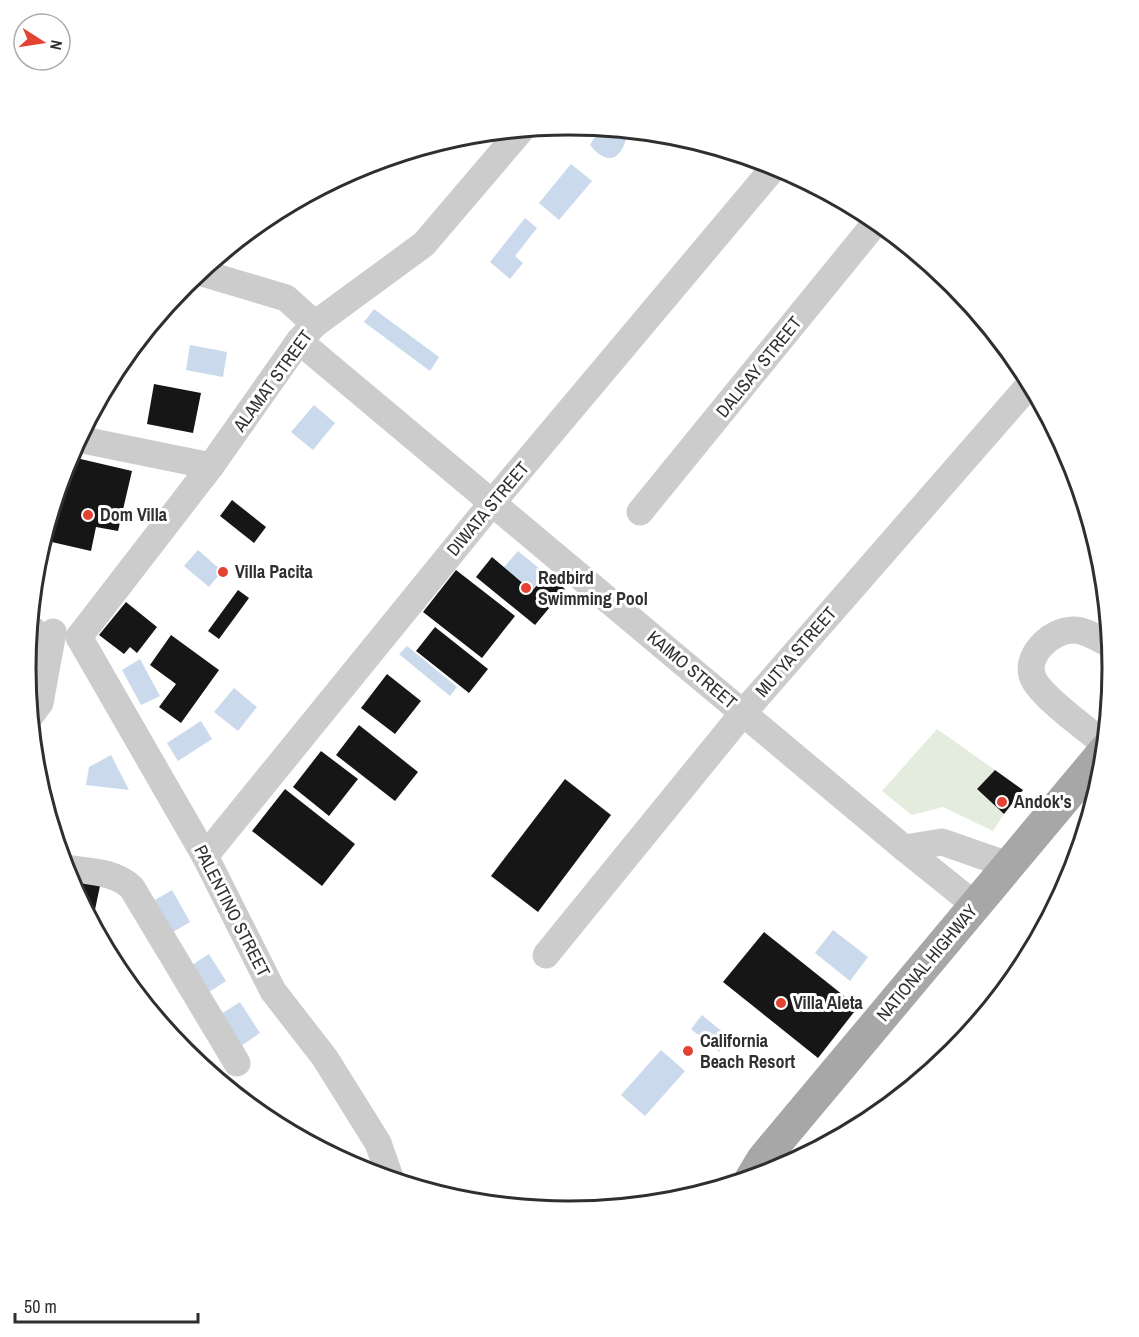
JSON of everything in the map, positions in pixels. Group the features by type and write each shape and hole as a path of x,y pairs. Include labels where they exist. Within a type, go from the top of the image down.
{"main road":[{"name":"NATIONAL HIGHWAY","path":"758,1167 1095,761"}],"street":[{"name":"ALAMAT STREET","path":"49,632 211,466 307,332 424,244 514,138"},
{"name":"DIWATA STREET","path":"205,856 492,503 769,174"},
{"name":"DALISAY STREET","path":"640,512 871,228"},
{"name":"KAIMO STREET","path":"209,275 286,298 307,332 492,503 975,905"},
{"name":"MUTYA STREET","path":"546,956 743,713 1025,390"},
{"path":"87,441 211,466"},
{"path":"1098,740 1041,690 1032,679 1031,668 1034,656 1042,644 1062,631 1075,630 1102,641"},
{"path":"36,654 49,632"},
{"path":"37,706 40,703 49,632"},
{"name":"PALENTINO STREET","path":"49,632 205,856 273,990 325,1058 378,1143 387,1170"},
{"path":"904,848 942,842 1008,866"},
{"path":"76,869 103,873 126,882 132,888 237,1064"}],"green space":[{"path":"937,729 995,770 977,789 1004,814 993,831 943,807 912,815 882,791"}],"water":[{"path":"596,136 626,139 619,153 610,158 597,153 590,145"},
{"path":"571,164 592,181 559,220 539,203"},
{"path":"525,218 537,228 515,256 523,263 510,279 490,262"},
{"path":"374,309 439,357 430,371 364,322"},
{"path":"190,345 227,352 223,377 186,370"},
{"path":"314,405 335,423 313,450 291,432"},
{"path":"198,550 222,571 209,587 184,566"},
{"path":"518,551 546,574 532,590 504,567"},
{"path":"407,646 457,687 450,696 399,654"},
{"path":"140,659 160,696 141,705 122,670"},
{"path":"234,688 257,707 238,731 214,712"},
{"path":"201,721 212,739 178,761 167,743"},
{"path":"111,755 129,790 86,785 89,767"},
{"path":"172,890 190,922 173,932 155,900"},
{"path":"833,930 868,957 850,981 815,953"},
{"path":"209,954 226,981 209,992 192,965"},
{"path":"240,1002 260,1033 241,1046 221,1014"},
{"path":"702,1015 730,1038 719,1052 691,1029"},
{"path":"661,1050 685,1071 645,1116 621,1095"}],"building":[{"path":"154,384 201,393 193,433 147,424"},
{"path":"79,459 132,471 118,531 96,527 91,551 51,542 64,497"},
{"path":"232,500 266,527 254,543 220,516"},
{"path":"492,557 532,591 546,574 565,589 535,625 476,577"},
{"path":"456,570 515,616 482,658 423,612"},
{"path":"238,590 249,598 219,639 208,631"},
{"path":"126,602 157,627 137,653 130,647 124,654 99,635"},
{"path":"435,627 488,669 469,693 416,651"},
{"path":"171,635 219,670 181,723 159,707 176,684 150,665"},
{"path":"387,674 421,701 395,734 361,708"},
{"path":"359,725 418,772 395,801 336,755"},
{"path":"321,751 358,779 329,816 293,787"},
{"name":"Andok's","path":"995,770 1023,790 1004,814 977,789"},
{"path":"565,779 611,815 538,912 491,876"},
{"path":"285,789 355,844 322,886 252,831"},
{"path":"81,882 100,886 95,911"},
{"name":"Villa Aleta","path":"764,932 858,1007 818,1058 723,982"}],"place":[{"name":"Dom Villa","path":"88,515"},
{"name":"Villa Pacita","path":"223,572"},
{"name":"Redbird Swimming Pool","path":"526,588"},
{"name":"Andok's","path":"1002,802"},
{"name":"Villa Aleta","path":"781,1003"},
{"name":"California Beach Resort","path":"688,1051"}]}
